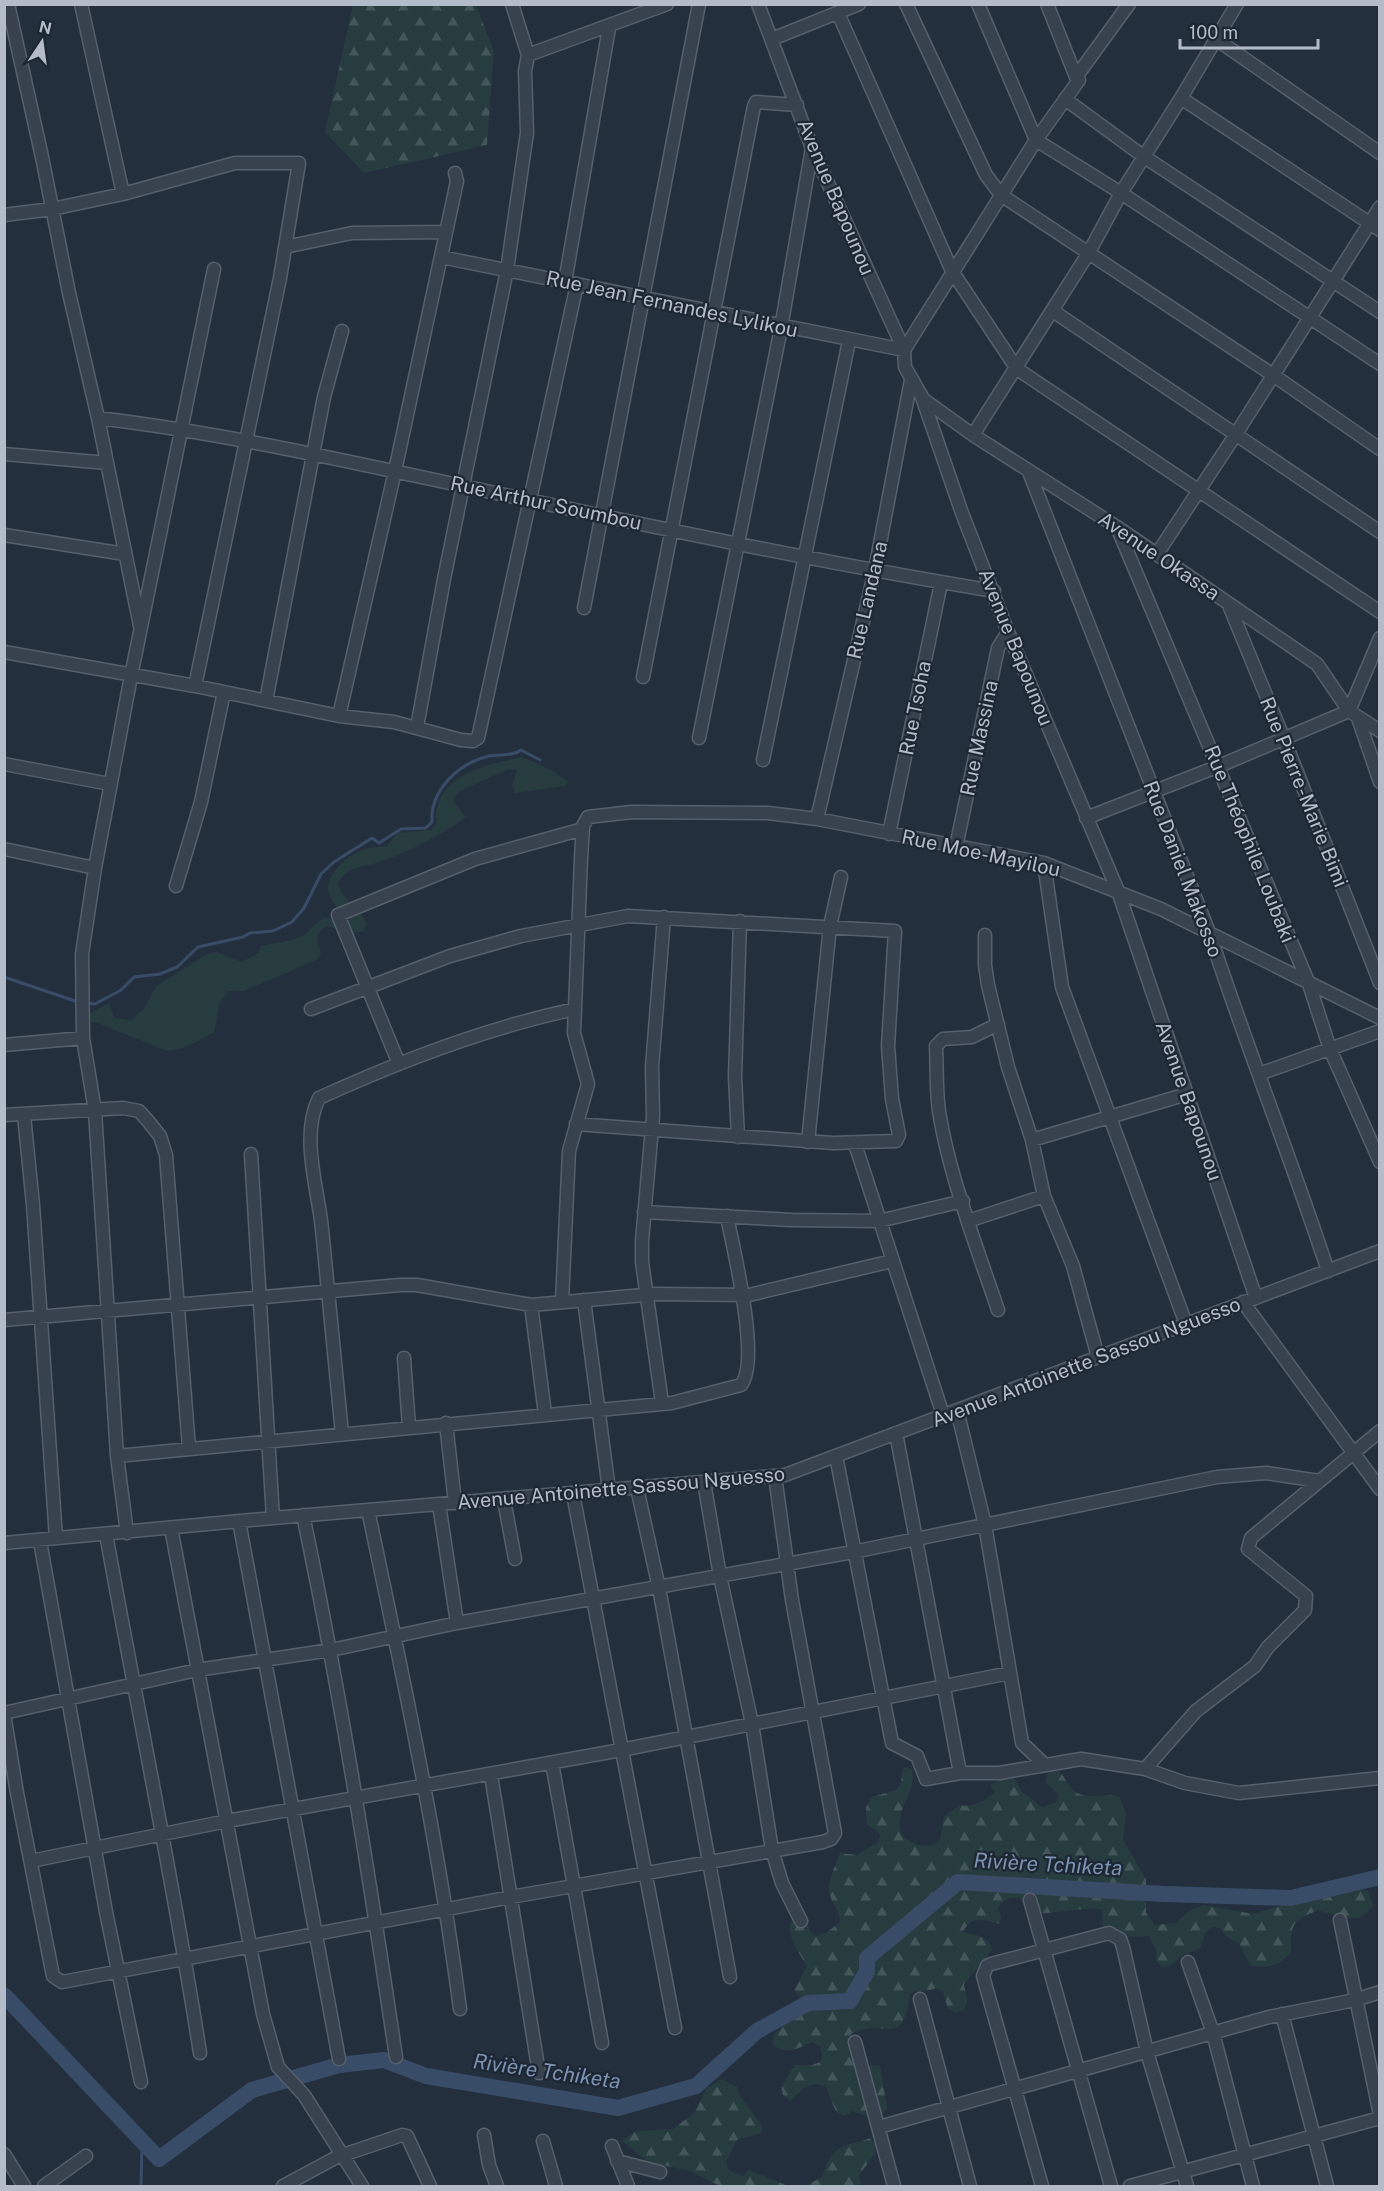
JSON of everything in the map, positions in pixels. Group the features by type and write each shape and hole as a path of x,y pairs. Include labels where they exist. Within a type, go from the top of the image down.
{"street":[{"path":"8,4 98,418 141,633"},
{"path":"81,4 123,194"},
{"path":"417,727 507,270 526,133 525,71 528,56 512,4"},
{"path":"528,56 609,28 667,4"},
{"path":"584,608 604,515 699,4"},
{"name":"Avenue Bapounou","path":"758,4 812,148 904,351 905,367 922,397 962,513 1008,632 1118,891 1256,1298"},
{"path":"772,39 859,4"},
{"path":"906,4 986,175 1001,195 1273,375 1380,449"},
{"path":"978,4 1035,140 1121,193 1380,364"},
{"path":"904,351 1035,140 1078,80 1047,4"},
{"path":"973,435 1088,254 1143,156 1181,98 1237,4"},
{"path":"1076,77 1128,5"},
{"path":"838,13 952,272 1017,369 1198,493 1380,612"},
{"path":"4,652 195,686 339,716 379,719 473,741 481,734 532,501 571,283 609,28"},
{"path":"1216,39 1380,153"},
{"path":"1181,98 1374,227"},
{"path":"1065,99 1143,156 1380,312"},
{"path":"643,677 753,105 762,101 797,105"},
{"path":"699,738 781,328 812,148"},
{"path":"4,215 52,209 123,194 235,163 299,163 285,248 195,686"},
{"path":"339,716 441,256 457,181 455,173"},
{"path":"1157,554 1333,280 1374,227 1380,207"},
{"path":"285,248 352,233 445,232"},
{"name":"Rue Jean Fernandes Lylikou","path":"441,256 781,328 904,351"},
{"path":"127,1533 117,1456 95,1111 83,1038 82,954 110,784 184,429 214,270"},
{"path":"1053,311 1380,532"},
{"path":"266,700 324,397 342,331"},
{"path":"763,760 807,556 849,341"},
{"name":"Rue Landana","path":"817,819 875,570 911,380"},
{"name":"Avenue Okassa","path":"922,397 973,435 1117,527 1317,664 1353,714 1380,731"},
{"name":"Rue Arthur Soumbou","path":"98,418 184,429 315,453 738,544 994,591"},
{"path":"4,454 107,463"},
{"name":"Rue Daniel Makosso","path":"1029,472 1210,935 1294,1167 1328,1271"},
{"name":"Rue Théophile Loubaki","path":"1117,527 1309,984 1330,1049 1380,1162"},
{"path":"4,535 125,554"},
{"name":"Rue Tsoha","path":"889,834 941,583"},
{"name":"Rue Pierre-Marie Bimi","path":"1227,602 1284,739 1380,984"},
{"name":"Rue Massina","path":"956,847 998,648 1008,632"},
{"path":"1380,638 1353,714 1380,782"},
{"path":"176,886 201,802 224,692"},
{"path":"1086,818 1353,714"},
{"path":"4,764 110,784"},
{"name":"Rue Moe-Mayilou","path":"368,987 338,915 475,859 585,823 632,812 768,813 817,819 1044,863 1161,909 1380,1018"},
{"path":"562,1301 569,1151 588,1084 574,1043 585,823"},
{"path":"4,849 95,868"},
{"path":"1044,863 1062,987 1112,1119 1146,1222 1186,1324"},
{"path":"808,1142 830,926 841,877"},
{"path":"311,1009 450,956 579,923 628,916 895,931 888,1046 892,1099 899,1137 896,1141 855,1144 808,1142 576,1124"},
{"path":"662,1403 642,1262 644,1212 652,1131 652,1067 664,917"},
{"path":"738,1137 735,1077 740,921"},
{"path":"985,935 985,965 998,1024 1032,1140 1044,1196 1073,1266 1098,1357"},
{"path":"368,987 399,1064"},
{"path":"342,1434 319,1202 312,1154 314,1107 320,1098 399,1064 518,1021 575,1009"},
{"path":"998,1024 972,1037 943,1039 936,1047 939,1110 968,1221 998,1310"},
{"path":"1259,1074 1380,1031"},
{"path":"4,1045 83,1038"},
{"path":"1032,1140 1112,1119 1187,1094"},
{"path":"4,1115 123,1108 139,1112 160,1136 166,1155 189,1448"},
{"path":"24,1114 56,1538"},
{"path":"855,1144 943,1415"},
{"path":"250,1154 273,1518"},
{"path":"968,1221 1044,1196"},
{"path":"644,1212 792,1220 879,1221 963,1201"},
{"path":"117,1456 662,1403 716,1393 741,1385 745,1381 747,1324 727,1216"},
{"name":"Avenue Antoinette Sassou Nguesso","path":"4,1544 303,1515 504,1500 780,1475 1380,1251"},
{"path":"4,1320 417,1285 531,1305 646,1295 742,1295 892,1261"},
{"path":"584,1300 609,1490"},
{"path":"1243,1302 1380,1489"},
{"path":"531,1305 545,1414"},
{"path":"404,1358 410,1427"},
{"path":"957,1410 985,1525 1022,1743 1044,1764"},
{"path":"446,1424 455,1503"},
{"path":"1145,1769 1196,1711 1255,1666 1268,1647 1305,1610 1306,1596 1248,1549 1251,1538 1380,1431"},
{"path":"896,1433 960,1773"},
{"path":"836,1456 892,1743 917,1756 926,1779 960,1773 984,1775 1081,1759 1145,1769 1185,1783 1239,1793 1380,1778"},
{"path":"780,1475 788,1564 792,1600 835,1833 831,1839 510,1897 119,1973 62,1982 55,1979 4,1713 69,1701 197,1670 331,1650 457,1623 591,1600 659,1587 788,1564 853,1552 1241,1474 1266,1473 1318,1481"},
{"path":"704,1482 720,1576 752,1724 772,1850 782,1883 801,1921"},
{"path":"637,1488 659,1587 684,1738 710,1861 730,1977"},
{"path":"573,1494 591,1600 675,2028"},
{"path":"504,1500 515,1559"},
{"path":"439,1504 457,1623"},
{"path":"368,1510 426,1787 447,1909 460,2008"},
{"path":"303,1515 358,1798 396,2057"},
{"path":"238,1521 294,1809 314,1934 339,2059"},
{"path":"171,1528 263,2014 278,2067 304,2096 362,2187"},
{"path":"106,1534 132,1684 186,1960 200,2053"},
{"path":"40,1541 141,2082"},
{"path":"31,1861 227,1821 426,1787 684,1738 1010,1673"},
{"path":"552,1763 602,2043"},
{"path":"491,1775 539,2073"},
{"path":"1030,1900 1111,2187"},
{"path":"1130,2187 1380,2116 1340,1920"},
{"path":"1042,2187 983,1976 985,1969 991,1964 1044,1948 1109,1933 1120,1939 1147,2052 1187,2187"},
{"path":"1188,1962 1213,2033 1253,2187"},
{"path":"879,2127 1282,2014 1355,2000 1380,1992"},
{"path":"920,1998 970,2187"},
{"path":"1282,2014 1327,2187"},
{"path":"855,2042 894,2187"},
{"path":"484,2134 489,2165 496,2187"},
{"path":"283,2187 297,2183 342,2156 405,2135 430,2187"},
{"path":"543,2141 556,2187"},
{"path":"612,2146 628,2187"},
{"path":"4,2154 24,2187"},
{"path":"44,2187 86,2156"},
{"path":"617,2161 660,2172"}],"green space":[{"path":"353,5 476,5 494,51 487,145 364,173 325,132"},
{"path":"522,757 553,771 568,782 565,786 515,793 512,785 517,770 509,769 460,791 454,797 455,803 466,817 415,847 382,861 353,869 338,882 342,893 367,923 364,931 351,933 327,926 319,935 321,954 316,960 244,991 228,991 219,1005 214,1032 185,1047 167,1051 95,1022 86,1023 86,1015 109,1003 114,1018 131,1020 144,1009 156,986 207,954 216,952 242,962 258,953 261,946 302,936 322,919 331,918 337,921 341,914 329,894 328,887 333,873 344,861 364,849 387,846 397,833 431,830 436,824 437,807 443,794 452,783 478,769"},
{"path":"903,1767 912,1769 913,1778 900,1817 902,1836 911,1842 925,1846 940,1841 944,1817 959,1805 973,1805 987,1798 995,1792 990,1785 1005,1777 1014,1777 1022,1792 1042,1807 1057,1802 1058,1794 1045,1782 1048,1773 1055,1768 1077,1793 1089,1796 1110,1795 1120,1798 1126,1814 1123,1840 1146,1879 1146,1913 1155,1925 1176,1923 1188,1912 1203,1905 1253,1914 1318,1894 1360,1888 1368,1891 1373,1906 1360,1918 1344,1918 1318,1910 1302,1918 1292,1929 1291,1953 1273,1965 1251,1966 1239,1944 1225,1935 1220,1928 1212,1927 1206,1932 1200,1949 1184,1954 1170,1966 1162,1967 1156,1961 1157,1952 1149,1936 1125,1937 1103,1927 1102,1910 1094,1908 1038,1914 1031,1911 1020,1898 1010,1898 998,1908 1001,1916 1000,1924 984,1920 974,1921 963,1932 984,1938 992,1950 964,1984 967,2001 964,2010 956,2013 948,2009 943,1992 936,1988 917,1992 910,1994 907,2012 897,2027 864,2029 851,2034 849,2042 862,2064 880,2066 887,2108 876,2120 852,2111 844,2116 836,2112 826,2087 820,2085 806,2087 790,2101 783,2095 781,2087 795,2065 812,2065 820,2062 822,2054 820,2046 812,2042 792,2050 782,2050 772,2043 774,2035 792,2017 800,1997 794,1990 807,1966 790,1933 791,1921 807,1923 810,1932 817,1936 826,1933 840,1922 829,1890 830,1880 840,1853 857,1855 878,1842 880,1834 867,1824 866,1807 872,1797 896,1790 901,1783"},
{"path":"721,2079 737,2087 740,2096 762,2125 761,2133 737,2140 726,2162 728,2170 743,2176 749,2170 788,2186 720,2186 690,2171 648,2162 622,2141 636,2131 673,2129 695,2112 706,2089"},
{"path":"871,2138 877,2145 875,2154 859,2175 861,2186 805,2186 822,2177 830,2158 839,2149"}],"waterway":[{"path":"87,1003 95,1004 121,990 134,977 160,974 177,967 198,947 243,937 250,933 273,931 292,922 304,908 321,874 334,862 372,838 379,843 401,829 426,828 432,822 433,810 441,789 448,780 467,765 489,756 511,754 521,750 540,760"},
{"path":"4,977 78,1002"},
{"name":"Rivière Tchiketa","path":"4,1995 159,2159 252,2090 339,2065 384,2060 426,2076 618,2108 696,2086 757,2031 808,2003 850,2001 867,1971 867,1958 958,1882 1164,1894 1291,1898 1380,1877"},
{"path":"141,2186 142,2140"}]}
